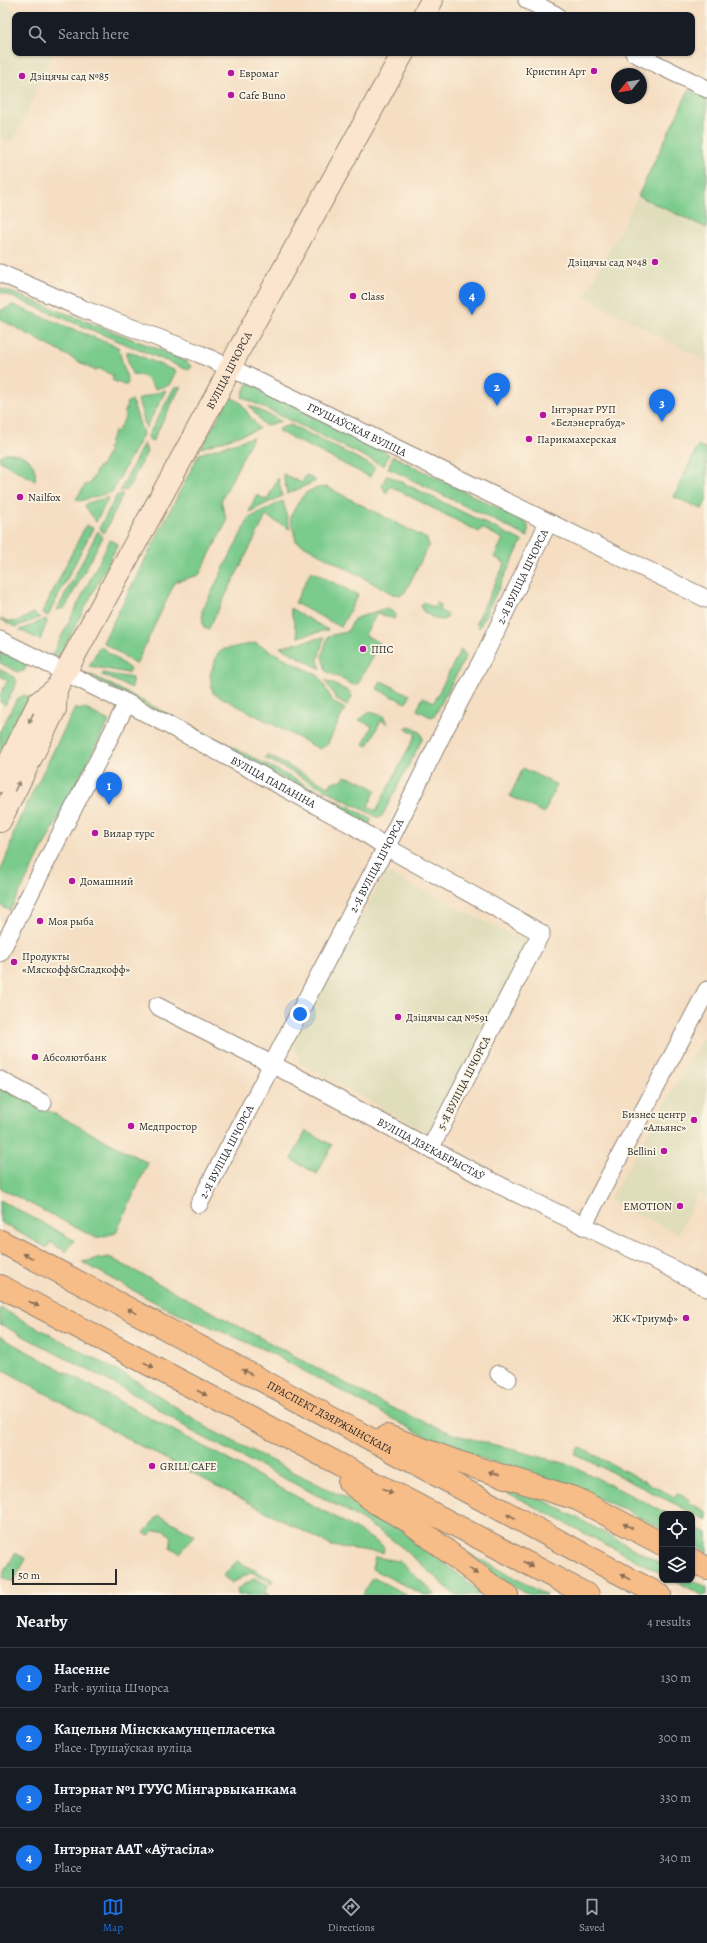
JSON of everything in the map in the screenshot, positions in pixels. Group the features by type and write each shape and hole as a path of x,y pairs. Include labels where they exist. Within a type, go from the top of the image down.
{"main road":[{"path":"426,12 432,0"},
{"name":"ВУЛІЦА ШЧОРСА","path":"0,781 39,702 60,681 401,56"},
{"name":"ВУЛІЦА ШЧОРСА","path":"0,820 56,709 60,681"},
{"name":"ПРАСПЕКТ ДЗЯРЖЫНСКАГА","path":"0,1241 318,1410 473,1496 660,1595"},
{"path":"0,1286 588,1595"},
{"path":"318,1410 458,1462 577,1499 659,1542"},
{"path":"304,1447 376,1503 410,1522 492,1586 507,1595"},
{"path":"695,1562 707,1568"}],"street":[{"path":"527,0 550,12"},
{"path":"640,56 707,89"},
{"name":"ГРУШАЎСКАЯ ВУЛІЦА","path":"0,273 83,309 200,354 707,599"},
{"name":"2-Я ВУЛІЦА ШЧОРСА","path":"199,1204 386,847 485,654 548,523"},
{"name":"ВУЛІЦА ПАПАНІНА","path":"0,640 60,681 127,703 354,826 386,847 541,932"},
{"path":"0,953 127,703"},
{"name":"5-Я ВУЛІЦА ШЧОРСА","path":"430,1149 541,932"},
{"path":"583,1226 707,990"},
{"name":"ВУЛІЦА ДЗЕКАБРЫСТАЎ","path":"157,1006 271,1064 491,1181 671,1268 707,1288"},
{"path":"0,1080 43,1103"}],"shaded area":[{"name":"Дзіцячы сад №85","path":"0,2 20,12 12,12 12,56 52,56 13,143 0,137"},
{"name":"Дзіцячы сад №48","path":"638,196 707,228 707,362 585,296"},
{"name":"Дзіцячы сад №591","path":"386,872 528,943 430,1134 300,1063 293,1043"},
{"path":"703,1038 707,1040 707,1198 698,1194 678,1234 609,1200"}],"green space":[{"path":"689,90 707,99 707,228 638,196"},
{"path":"0,288 163,351 187,362 192,367 188,370 0,292"},
{"path":"13,305 118,347 128,382 127,385 112,380 114,376 98,368 96,371 0,319 0,311"},
{"path":"128,351 176,371 169,385 155,389 145,378 140,375 132,374 126,354"},
{"path":"250,383 389,454 384,466 242,397 245,387"},
{"path":"181,386 152,442 150,441 148,436 174,388"},
{"path":"166,390 146,428 138,399"},
{"path":"230,397 240,402 259,429 201,448"},
{"path":"132,400 143,434 112,492 80,501 76,499 86,484 89,485 99,466 101,467 109,451 107,449 111,443 109,442 115,431 117,432 126,416 124,414 127,407 126,403"},
{"path":"249,405 281,421 265,426"},
{"path":"291,425 375,467 370,477 278,431 280,428"},
{"path":"253,437 221,501 227,521 199,575 175,582 136,665 103,642 199,454"},
{"path":"144,443 147,452 127,490 120,491"},
{"path":"698,445 707,449 707,499 702,509 674,497"},
{"path":"5,453 18,454 28,459 34,468 35,481 0,461 0,456"},
{"path":"393,456 522,520 528,525 528,537 388,468"},
{"path":"283,474 302,483 306,475 316,481 287,494"},
{"path":"387,475 522,541 479,628 476,623 505,563 494,557 503,539 482,528 479,532 390,486 386,494 382,485"},
{"path":"278,478 282,496 249,512 256,495 267,500"},
{"path":"327,487 427,539 429,545 405,592 401,595 393,594 296,541 290,517 297,504 304,495 313,489"},
{"path":"123,494 105,532 102,532 100,527 117,495"},
{"path":"109,497 96,522 85,506 87,503"},
{"path":"283,501 290,529 266,516 208,630 203,626 202,611 249,518"},
{"path":"86,525 93,528 48,616 42,613"},
{"path":"98,531 102,538 65,608 57,610"},
{"path":"110,540 118,544 63,650 56,657 50,659"},
{"path":"311,571 358,595 341,627 295,603"},
{"path":"424,602 434,608 437,603 441,605 439,610 448,615 447,618 443,620 435,619 423,611 421,606"},
{"path":"290,608 328,630 298,637"},
{"path":"386,608 396,614 394,619 377,613 365,635 379,643 358,684 353,685 326,671 322,656 328,636 347,632 354,619"},
{"path":"33,613 40,618 15,627 0,619 13,622 19,621"},
{"path":"46,619 47,622 40,640 20,630"},
{"path":"324,637 318,660 321,669 280,647"},
{"path":"255,643 319,676 333,702 345,709 327,745 320,749 213,693 210,675 218,653 225,649"},
{"path":"100,646 130,669 128,673 89,666"},
{"path":"0,648 28,663 24,671 18,672 0,663"},
{"path":"461,649 466,656 435,715 431,717 417,710 423,697 434,702"},
{"path":"0,669 15,678 17,682 5,705 0,702 0,695 8,680 0,676"},
{"path":"103,673 132,678 132,688 102,675"},
{"path":"88,675 94,676 372,819 369,824"},
{"path":"325,680 350,692 352,697 347,706 337,700"},
{"path":"381,681 410,695 406,703 377,689"},
{"path":"24,695 33,699 0,766 0,731 17,699"},
{"path":"75,708 80,710 84,708 109,721 10,911 0,905 0,872 9,850 15,828"},
{"path":"370,712 383,716 388,724 381,720 368,746 363,744 372,726 359,720"},
{"path":"409,726 420,732 423,738 382,816 379,818 265,758 267,755 329,787 332,782 342,780 345,776 363,782 376,790 368,806 376,811 416,734 405,728"},
{"path":"523,768 557,785 544,813 510,796"},
{"path":"0,1085 148,1163 116,1233 96,1238 0,1188"},
{"path":"306,1131 332,1145 317,1174 291,1159"},
{"path":"0,1200 74,1240 66,1252 50,1242 47,1248 0,1222"},
{"path":"109,1257 390,1407 453,1434 571,1465 662,1511 659,1511 659,1527 624,1509 567,1486 465,1453 417,1432 267,1351 160,1305 82,1262"},
{"path":"0,1308 135,1380 211,1430 371,1511 405,1531 484,1595 455,1595 404,1549 387,1536 344,1509 193,1432 145,1400 0,1324"},
{"path":"0,1337 342,1521 383,1546 383,1553 332,1546 137,1444 0,1368"},
{"path":"579,1447 675,1497 677,1493 690,1500 689,1503 707,1512 707,1520 695,1514 695,1511 689,1511 575,1454"},
{"path":"497,1487 527,1493 540,1498 659,1562 659,1572"},
{"path":"159,1515 195,1535 180,1553 170,1547 172,1537 164,1530 154,1531 149,1536 144,1533"},
{"path":"695,1527 707,1533 707,1552 695,1546"},
{"path":"465,1551 546,1595 531,1595 498,1579"},
{"path":"15,1553 26,1559 13,1582 2,1577"},
{"path":"375,1557 399,1561 436,1595 424,1595 372,1569"},
{"path":"237,1561 273,1580 272,1583 252,1572 232,1583 223,1576"},
{"path":"255,1578 268,1585 265,1593 269,1595 238,1595 237,1589"},
{"path":"374,1578 407,1595 363,1595 371,1579"},
{"path":"695,1581 707,1587 707,1595 702,1595 680,1583 695,1583"}],"place":[{"name":"Кристин Арт","path":"594,71"},
{"name":"Евромаг","path":"231,73"},
{"name":"Дзіцячы сад №85","path":"22,76"},
{"name":"Cafe Buno","path":"231,95"},
{"name":"Дзіцячы сад №48","path":"655,262"},
{"name":"Class","path":"353,296"},
{"name":"Інтэрнат ААТ «Аўтасіла»","path":"472,315"},
{"name":"Кацельня Мінсккамунцепласетка","path":"497,406"},
{"name":"Інтэрнат РУП «Белэнергабуд»","path":"543,415"},
{"name":"Інтэрнат №1 ГУУС Мінгарвыканкама","path":"662,422"},
{"name":"Парикмахерская","path":"529,439"},
{"name":"Nailfox","path":"20,497"},
{"name":"ППС","path":"363,649"},
{"name":"Насенне","path":"109,805"},
{"name":"Вилар турс","path":"95,833"},
{"name":"Домашний","path":"72,881"},
{"name":"Моя рыба","path":"40,921"},
{"name":"Продукты «Мяскофф&Сладкофф»","path":"14,962"},
{"name":"Дзіцячы сад №591","path":"398,1017"},
{"name":"Абсолютбанк","path":"35,1057"},
{"name":"Бизнес центр «Альянс»","path":"694,1120"},
{"name":"Медпростор","path":"131,1126"},
{"name":"Bellini","path":"664,1151"},
{"name":"EMOTION","path":"680,1206"},
{"name":"ЖК «Триумф»","path":"686,1318"},
{"name":"GRILL CAFE","path":"152,1466"}]}
